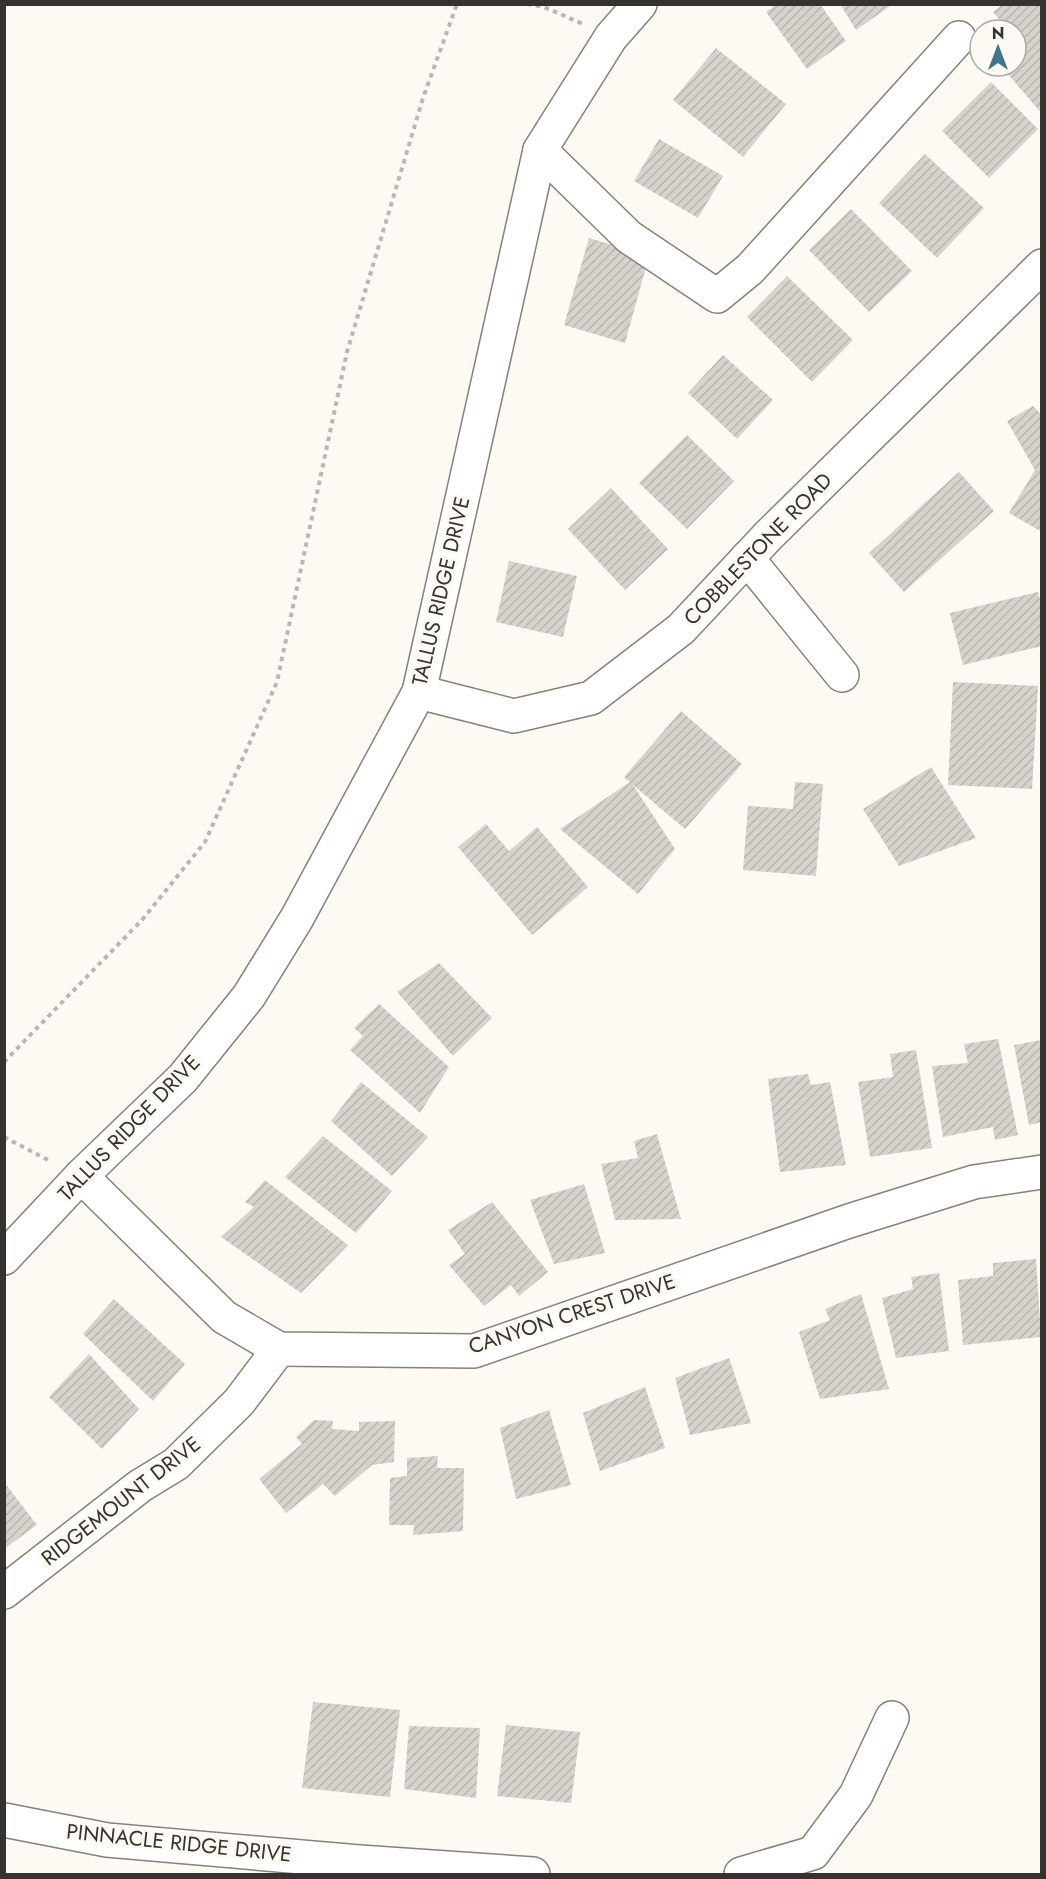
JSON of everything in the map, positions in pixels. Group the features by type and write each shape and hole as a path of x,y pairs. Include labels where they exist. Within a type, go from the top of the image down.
{"street":[{"name":"TALLUS RIDGE DRIVE","path":"4,1258 81,1176 183,1078 249,996 297,918 419,692 540,150 611,37 640,4"},
{"path":"540,150 628,237 717,296 750,269 959,38"},
{"name":"COBBLESTONE ROAD","path":"419,692 513,716 591,698 681,629 768,536 1041,266"},
{"path":"747,558 842,675"},
{"name":"CANYON CREST DRIVE","path":"81,1176 224,1317 279,1349 474,1351 860,1217 975,1182 1041,1172"},
{"name":"RIDGEMOUNT DRIVE","path":"4,1592 140,1486 176,1464 239,1402 279,1349"},
{"path":"741,1875 813,1853 856,1795 892,1718"},
{"name":"PINNACLE RIDGE DRIVE","path":"4,1820 108,1840 534,1875"}],"path":[{"path":"4,1062 142,921 205,842 277,682 347,352 423,98 457,4"},
{"path":"527,4 543,7 611,37"},
{"path":"4,1137 81,1176"}],"building":[{"path":"777,4 820,4 846,41 807,69 766,12"},
{"path":"840,4 893,4 856,30"},
{"path":"1003,4 1039,4 1042,7 1042,114 1011,78 1028,78 1028,18 998,18 993,12"},
{"path":"716,48 786,104 743,157 673,100"},
{"path":"991,82 1038,129 989,178 942,131"},
{"path":"659,139 723,176 698,218 634,181"},
{"path":"925,154 984,208 937,258 879,203"},
{"path":"851,209 912,271 869,312 809,250"},
{"path":"589,238 649,256 625,343 564,325"},
{"path":"787,276 853,340 812,382 747,317"},
{"path":"723,355 773,400 737,439 688,393"},
{"path":"1033,406 1042,415 1042,532 1009,513 1035,470 1007,421"},
{"path":"687,435 734,481 687,529 639,483"},
{"path":"959,472 994,511 904,592 869,553"},
{"path":"611,488 668,549 625,590 568,529"},
{"path":"509,561 577,576 563,637 496,622"},
{"path":"1038,592 1042,607 1042,646 963,665 950,613"},
{"path":"953,682 1038,686 1032,789 948,785"},
{"path":"681,711 742,764 685,829 633,785 675,849 638,894 560,829 630,782 624,777"},
{"path":"931,767 976,838 899,866 863,809"},
{"path":"795,782 823,784 816,876 743,870 748,806 793,809"},
{"path":"486,824 509,851 537,827 588,887 532,935 458,847"},
{"path":"439,963 492,1018 453,1056 397,992"},
{"path":"379,1004 449,1067 420,1113 350,1050 363,1036 354,1028"},
{"path":"998,1039 1018,1135 995,1140 993,1127 943,1137 932,1066 968,1063 964,1044"},
{"path":"1042,1040 1042,1122 1029,1125 1014,1045"},
{"path":"916,1050 932,1148 870,1157 858,1082 893,1077 890,1054"},
{"path":"808,1074 811,1085 830,1082 846,1165 780,1172 768,1079"},
{"path":"361,1082 428,1137 392,1176 331,1121"},
{"path":"657,1134 681,1219 615,1220 601,1164 638,1158 634,1141"},
{"path":"323,1136 392,1191 356,1233 285,1177"},
{"path":"265,1180 348,1245 301,1293 221,1237 254,1207 245,1202"},
{"path":"584,1184 605,1253 554,1264 530,1200"},
{"path":"492,1202 548,1272 519,1296 511,1285 484,1306 449,1265 465,1254 448,1230"},
{"path":"1036,1259 1041,1337 963,1345 958,1280 993,1276 993,1263"},
{"path":"939,1273 949,1351 896,1358 882,1298 913,1289 911,1277"},
{"path":"861,1294 889,1389 820,1399 799,1332 830,1320 825,1309"},
{"path":"114,1299 185,1364 153,1401 83,1334"},
{"path":"89,1354 139,1409 102,1449 49,1397"},
{"path":"729,1358 751,1423 690,1435 675,1378"},
{"path":"645,1387 665,1448 600,1471 583,1413"},
{"path":"549,1410 571,1485 516,1499 500,1428"},
{"path":"314,1420 333,1421 332,1429 359,1431 359,1422 395,1421 394,1462 372,1465 335,1496 323,1484 286,1513 259,1479 302,1444 296,1437"},
{"path":"438,1456 437,1468 464,1468 463,1531 413,1535 414,1525 389,1525 390,1478 407,1476 407,1458"},
{"path":"4,1482 37,1525 4,1549"},
{"path":"313,1702 400,1710 390,1797 302,1788"},
{"path":"506,1725 580,1732 571,1803 497,1796"},
{"path":"409,1726 480,1728 476,1798 404,1789"}]}
